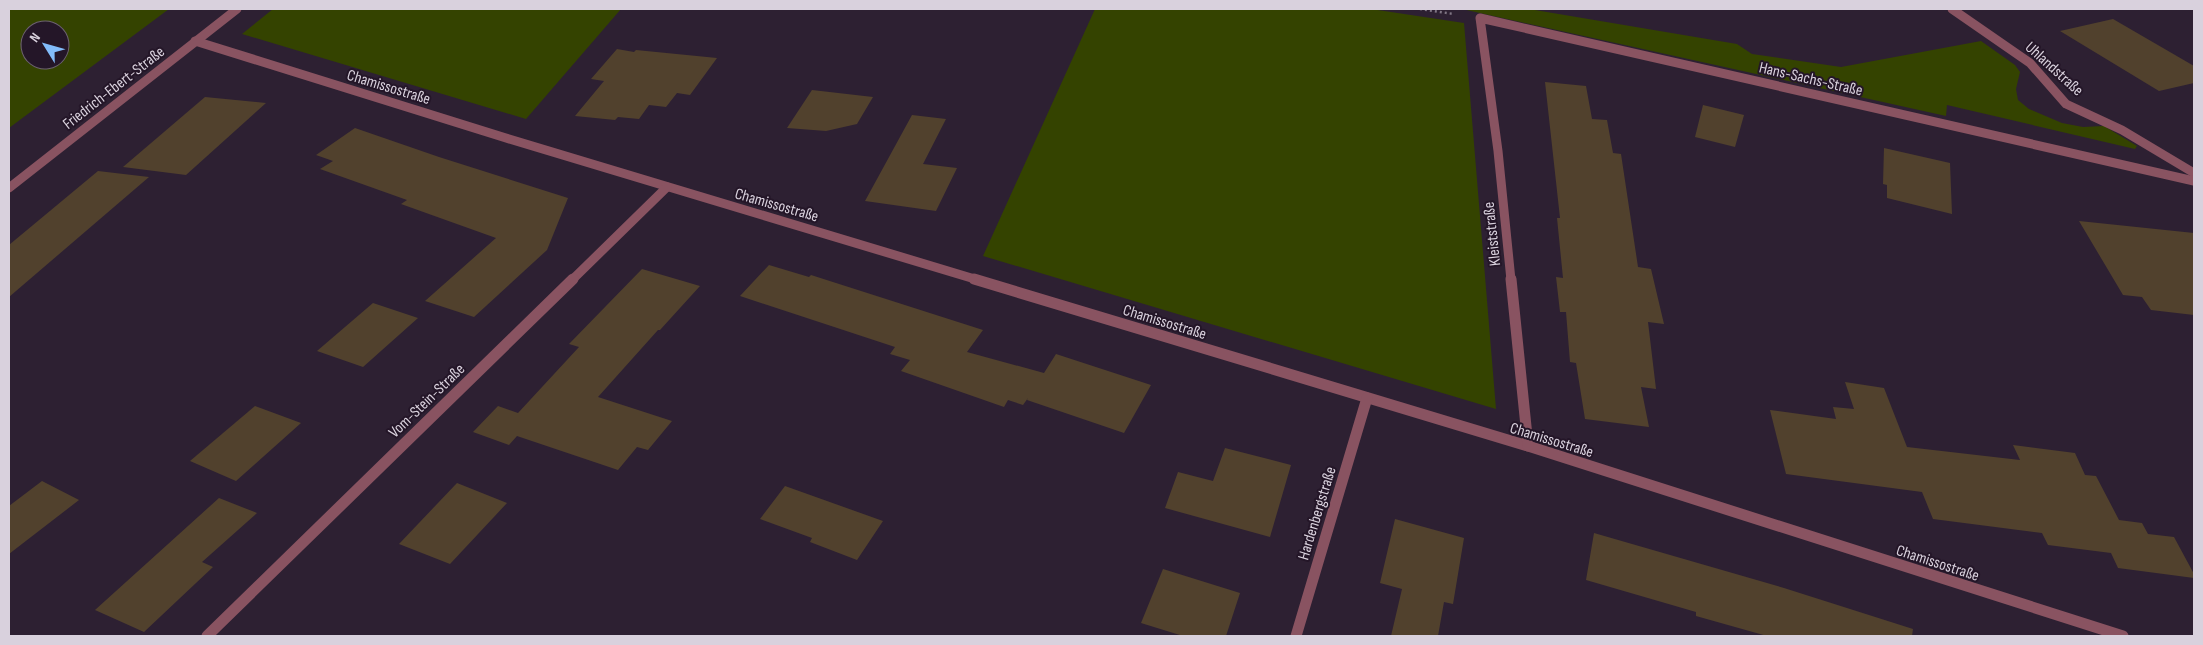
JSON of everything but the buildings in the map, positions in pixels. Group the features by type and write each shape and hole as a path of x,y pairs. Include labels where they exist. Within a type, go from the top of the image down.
{"street":[{"name":"Friedrich-Ebert-Straße","path":"9,188 237,9"},
{"name":"Uhlandstraße","path":"1952,9 2030,64 2066,104 2122,130 2194,173"},
{"name":"Hans-Sachs-Straße","path":"1480,18 2194,181"},
{"name":"Kleiststraße","path":"1480,18 1498,151 1528,446"},
{"name":"Chamissostraße","path":"195,41 668,187 1528,446 2123,636"},
{"name":"Vom-Stein-Straße","path":"207,636 668,187"},
{"name":"Hardenbergstraße","path":"1296,636 1367,398"}],"path":[{"path":"1420,9 1480,18"}],"green space":[{"path":"9,9 169,9 9,128"},
{"path":"273,9 621,9 526,119 242,34"},
{"path":"1095,9 1371,9 1464,23 1496,409 983,256"},
{"path":"1462,9 1529,9 1737,44 1752,54 1841,67 1981,41 2015,65 2020,72 2016,89 2018,100 2029,109 2062,123 2083,127 2104,126 2137,146 2135,149 1947,105 1946,116"}]}
